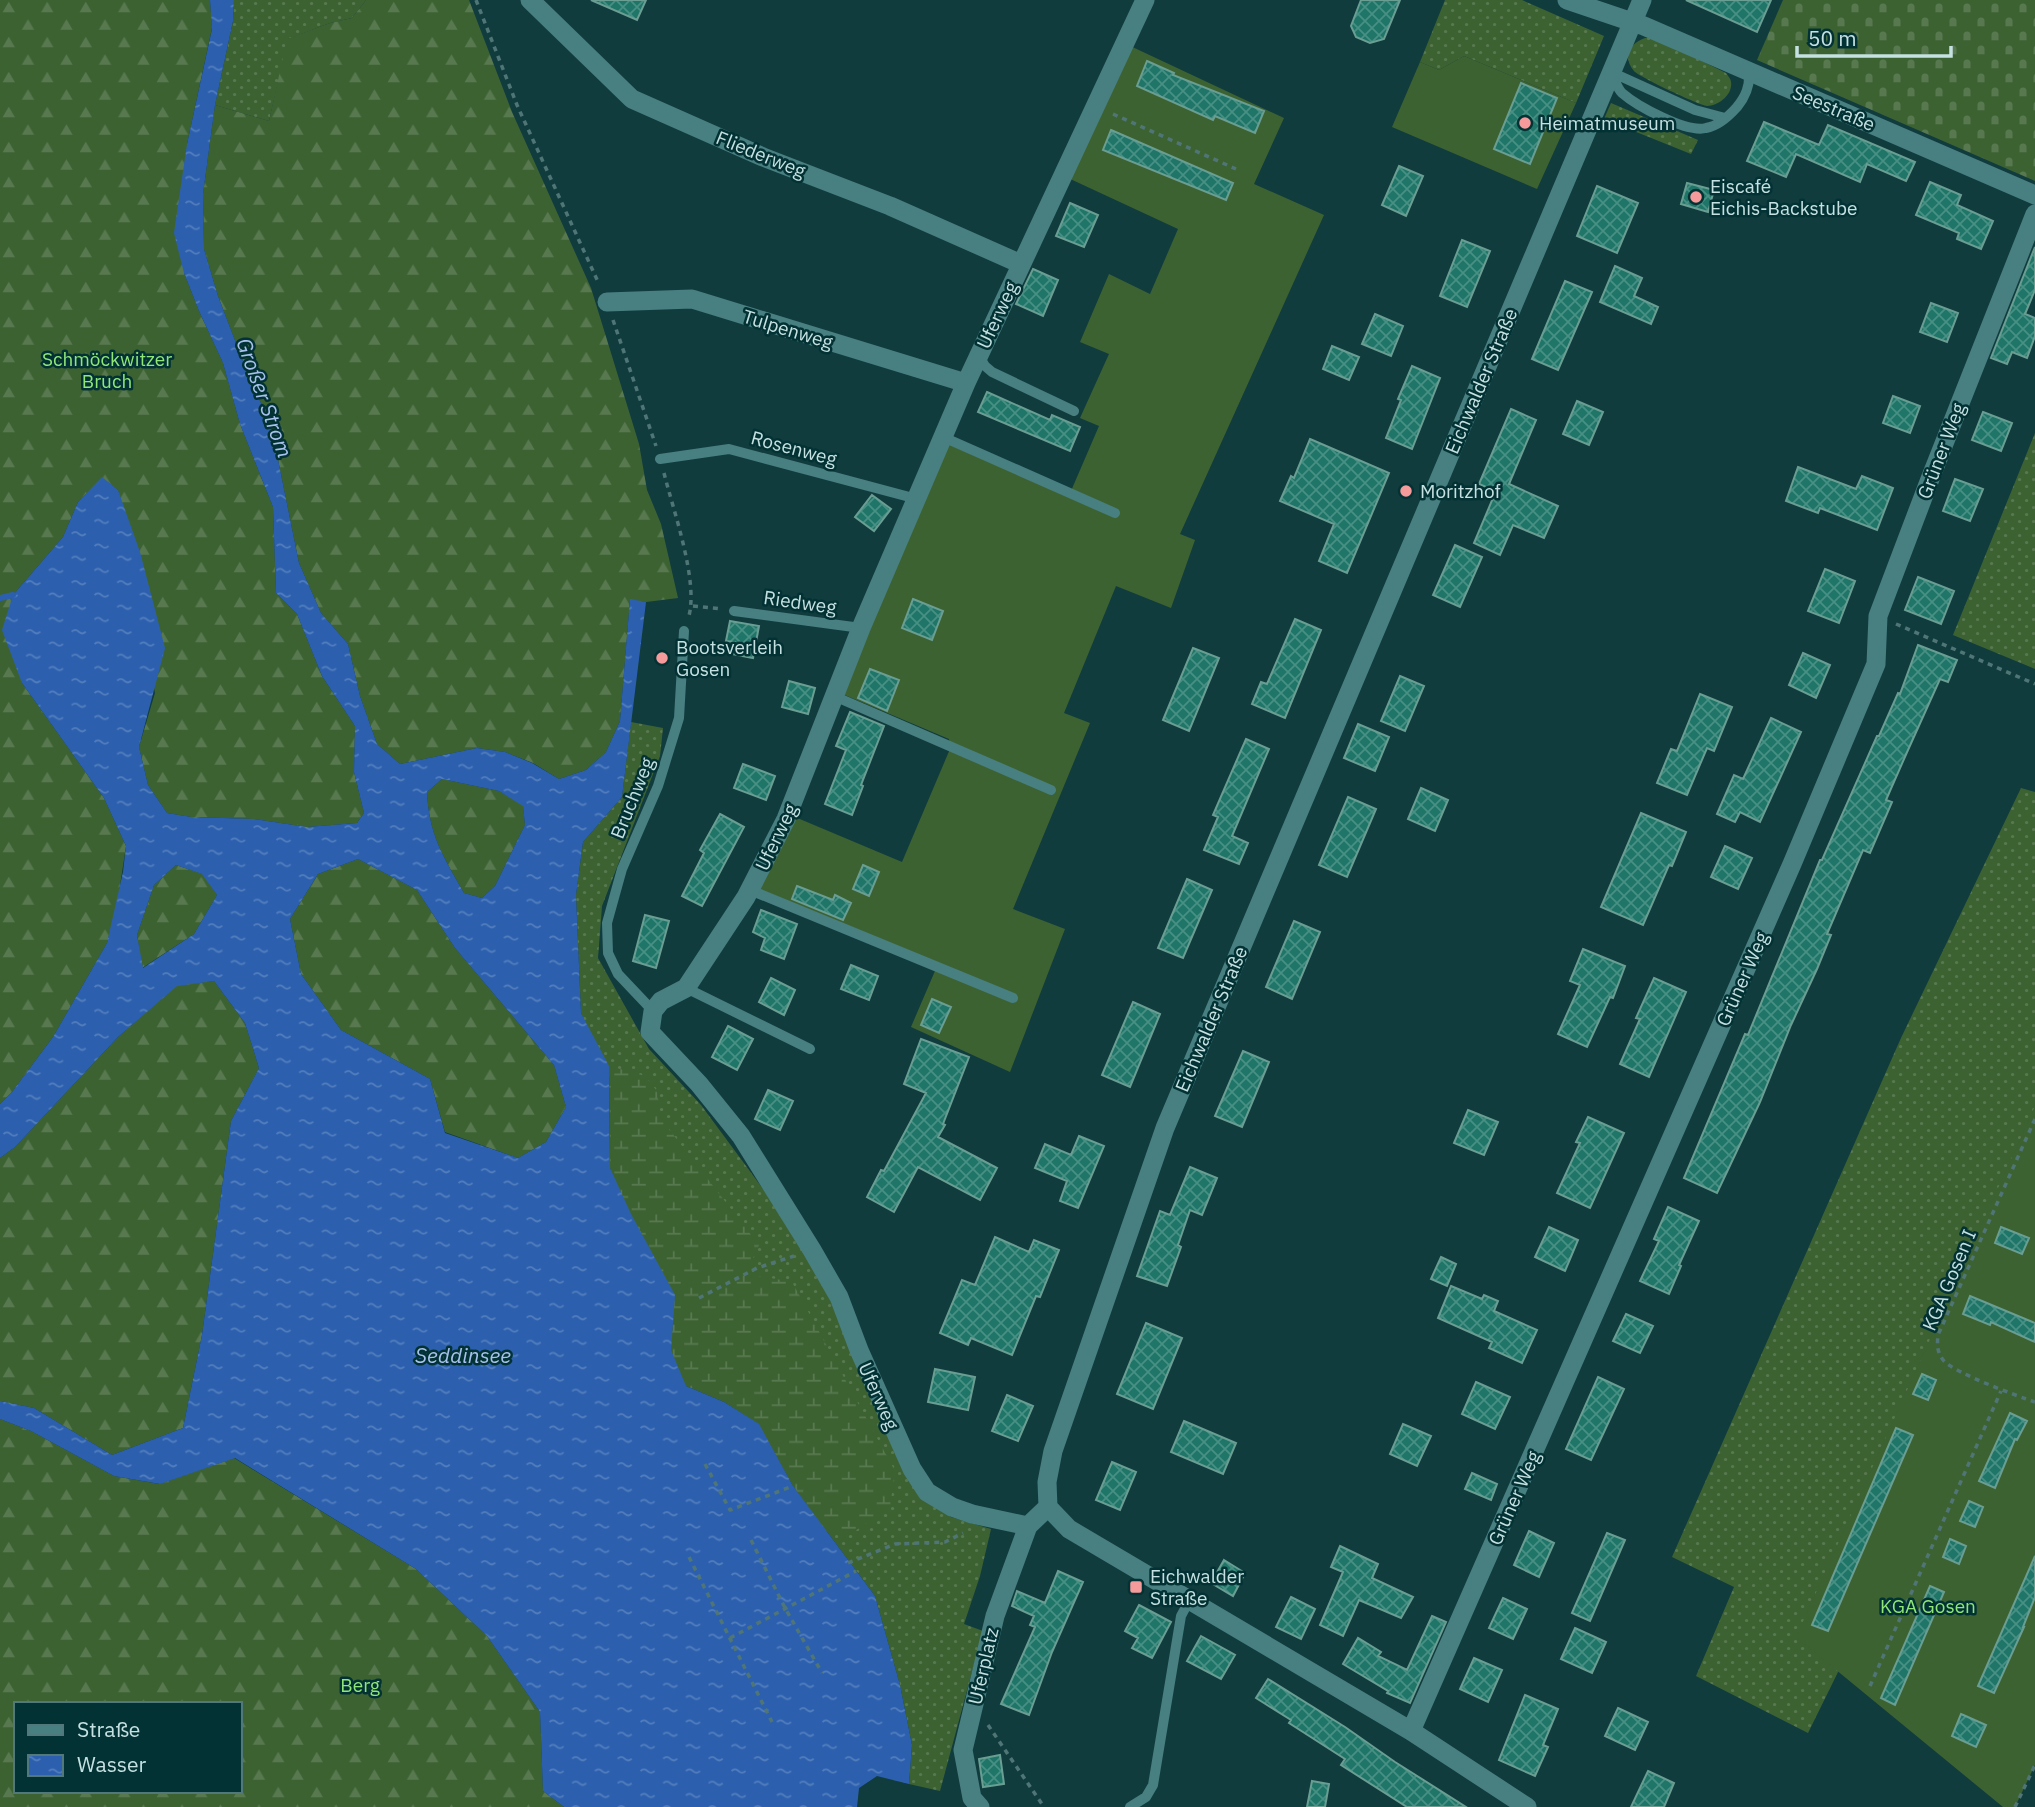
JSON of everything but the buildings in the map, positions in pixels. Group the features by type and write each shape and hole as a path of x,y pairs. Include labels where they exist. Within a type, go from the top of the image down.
{"street":[{"name":"Fliederweg","path":"530,0 632,99 763,157 890,206 1021,264"},
{"name":"Uferweg","path":"1028,1526 972,1514 952,1507 928,1492 912,1469 859,1350 839,1297 813,1250 741,1136 699,1084 650,1032 653,1011 661,1001 686,988 750,890 786,819 861,628 966,383 1145,0"},
{"name":"Seestraße","path":"1567,0 1632,22 2035,195"},
{"name":"Eichwalder Straße","path":"1048,1507 1047,1482 1054,1451 1165,1128 1642,0"},
{"name":"Grüner Weg","path":"1411,1731 1787,876 1876,664 1878,616 2035,214"},
{"name":"Tulpenweg","path":"607,302 692,299 966,383"},
{"path":"1028,1526 1048,1507 1069,1529 1411,1731 1527,1807"},
{"name":"Uferplatz","path":"980,1807 972,1798 962,1750 995,1616 1028,1526"}],"lane":[{"path":"1611,72 1705,114 1725,118"},
{"path":"1611,72 1620,91 1639,105 1687,128 1706,128 1725,118 1744,98 1750,81 1749,72"},
{"path":"979,355 987,369 1074,411"},
{"path":"943,437 1115,513"},
{"name":"Rosenweg","path":"660,459 729,449 917,499"},
{"name":"Riedweg","path":"734,611 861,628"},
{"name":"Bruchweg","path":"653,1011 618,974 608,953 607,923 622,869 658,786 680,718 684,631"},
{"path":"834,696 1051,790"},
{"path":"750,890 1013,998"},
{"path":"686,988 810,1049"},
{"path":"1130,1807 1146,1797 1153,1785 1181,1616 1189,1601"}],"path":[{"path":"1095,106 1236,169"},
{"path":"684,631 693,606 691,581"},
{"path":"693,606 734,611"},
{"path":"1878,616 2035,684"},
{"name":"KGA Gosen I","path":"2035,1119 1938,1335 1937,1349 1945,1363 2001,1390 2035,1402"},
{"path":"699,1298 757,1268 813,1250"},
{"path":"1870,1686 2001,1390"},
{"path":"705,1464 730,1510 793,1486"},
{"path":"848,1563 895,1544 945,1542 963,1532 972,1514"},
{"path":"751,1540 822,1673"},
{"path":"689,1556 772,1722"},
{"path":"730,1638 856,1571"},
{"path":"974,1707 1004,1746 1044,1807"},
{"path":"2015,1807 2035,1765"}],"green space":[{"name":"Schmöckwitzer Bruch","path":"0,0 210,0 212,28 187,144 184,273 223,363 240,424 273,507 276,593 297,614 322,676 355,726 354,772 364,813 357,823 307,827 254,819 191,817 167,813 148,785 139,747 155,693 118,490 102,478 78,502 63,537 13,595 22,683 104,798 126,846 117,905 107,943 53,1037 0,1104"},
{"path":"234,0 366,0 352,18 330,23 288,39 269,121 215,105 233,21"},
{"path":"366,0 469,0 512,112 591,288 639,444 647,490 661,524 678,598 646,602 630,600 620,721 606,752 586,770 559,779 533,763 505,752 477,748 400,764 377,744 360,696 348,644 321,613 299,563 271,425 249,377 218,296 204,249 203,194 215,105 269,121 287,39 352,18"},
{"path":"1445,0 1522,0 1604,36 1576,103 1464,56 1439,70 1420,62"},
{"path":"1783,0 2035,0 2035,181 1757,60"},
{"path":"1645,38 1655,38 1726,73 1731,82 1730,91 1720,102 1707,106 1638,74 1630,66 1628,56 1635,43"},
{"path":"1126,44 1284,118 1254,184 1324,215 1180,534 1195,540 1171,608 1116,586 1064,713 1090,723 1013,909 1065,929 1010,1072 911,1027 938,964 757,888 795,817 902,862 950,749 949,739 840,693 949,440 1071,491 1099,426 1080,418 1109,354 1080,342 1109,274 1150,294 1178,229 1066,177"},
{"path":"1464,56 1576,103 1537,189 1392,127 1420,62 1439,70"},
{"path":"1611,103 1698,140 1691,154 1604,119"},
{"path":"2035,433 2035,669 1953,635"},
{"path":"631,722 663,728 660,756 602,906 598,958 649,1049 701,1105 806,1247 919,1495 951,1517 991,1529 980,1576 964,1624 983,1631 940,1791 909,1784 912,1745 900,1685 875,1596 793,1486 581,1013 576,895 583,842 622,797"},
{"path":"442,779 499,791 523,805 525,825 495,886 482,898 464,893 434,833 427,792"},
{"path":"2021,788 2035,792 2035,1115 1839,1670 1808,1733 1696,1676 1734,1587 1672,1557 1901,1038"},
{"path":"358,859 417,890 455,948 554,1065 566,1107 546,1142 518,1158 445,1132 430,1079 341,1030 301,974 290,919 318,874"},
{"path":"176,865 203,874 217,895 194,934 142,968 137,935 154,885"},
{"path":"214,981 245,1023 259,1068 231,1121 202,1335 183,1428 112,1455 34,1408 0,1401 0,1158 15,1147 118,1037 177,985"},
{"path":"609,1066 645,1076 657,1091 661,1119 759,1245 750,1265 753,1275 792,1282 895,1471 890,1507 852,1533 825,1531 793,1486 758,1424 724,1402 686,1386 682,1388 610,1168"},
{"name":"KGA Gosen","path":"2035,1106 2035,1765 2015,1807 2003,1807 1796,1637"},
{"name":"Berg","path":"0,1419 31,1431 114,1476 159,1484 234,1458 416,1569 487,1636 540,1712 543,1791 564,1807 0,1807"}],"water":[{"name":"Seddinsee","path":"210,0 234,0 233,21 215,105 203,194 204,249 218,296 249,377 271,425 299,563 321,613 348,644 360,696 377,744 400,764 477,748 505,752 532,763 559,779 586,770 606,752 620,721 630,599 646,602 622,797 583,842 576,895 581,1013 609,1066 610,1168 631,1214 675,1295 671,1350 686,1386 724,1402 759,1424 793,1486 875,1596 900,1685 912,1745 909,1784 877,1776 859,1788 857,1807 564,1807 543,1791 540,1712 487,1636 416,1569 235,1458 160,1484 114,1476 31,1431 0,1419 0,1401 34,1408 112,1455 183,1428 202,1335 231,1121 259,1068 245,1023 214,981 177,986 118,1037 15,1147 0,1158 0,1104 53,1037 107,943 123,872 126,846 104,798 22,683 2,630 13,595 63,537 78,502 102,477 118,490 140,552 165,648 139,747 148,785 167,813 191,817 254,819 307,827 357,823 364,813 354,772 355,726 322,676 297,614 276,593 273,507 240,424 223,363 184,273 174,233 187,144 212,29","holes":["442,779 499,791 523,806 525,825 495,886 482,898 464,893 434,833 427,792","358,859 417,890 455,948 554,1065 566,1107 546,1142 518,1158 445,1133 430,1079 341,1030 301,974 290,919 318,874","176,865 202,874 217,895 194,934 143,968 137,935 154,885"]}],"waterway":[{"path":"0,598 13,595"}],"place":[{"name":"Heimatmuseum","path":"1525,123"},
{"name":"Eiscafé Eichis-Backstube","path":"1696,197"},
{"name":"Moritzhof","path":"1406,491"},
{"name":"Bootsverleih Gosen","path":"662,658"},
{"name":"Eichwalder Straße","path":"1136,1587"}],"water label":[{"name":"Großer Strom","path":"264,398"}]}
